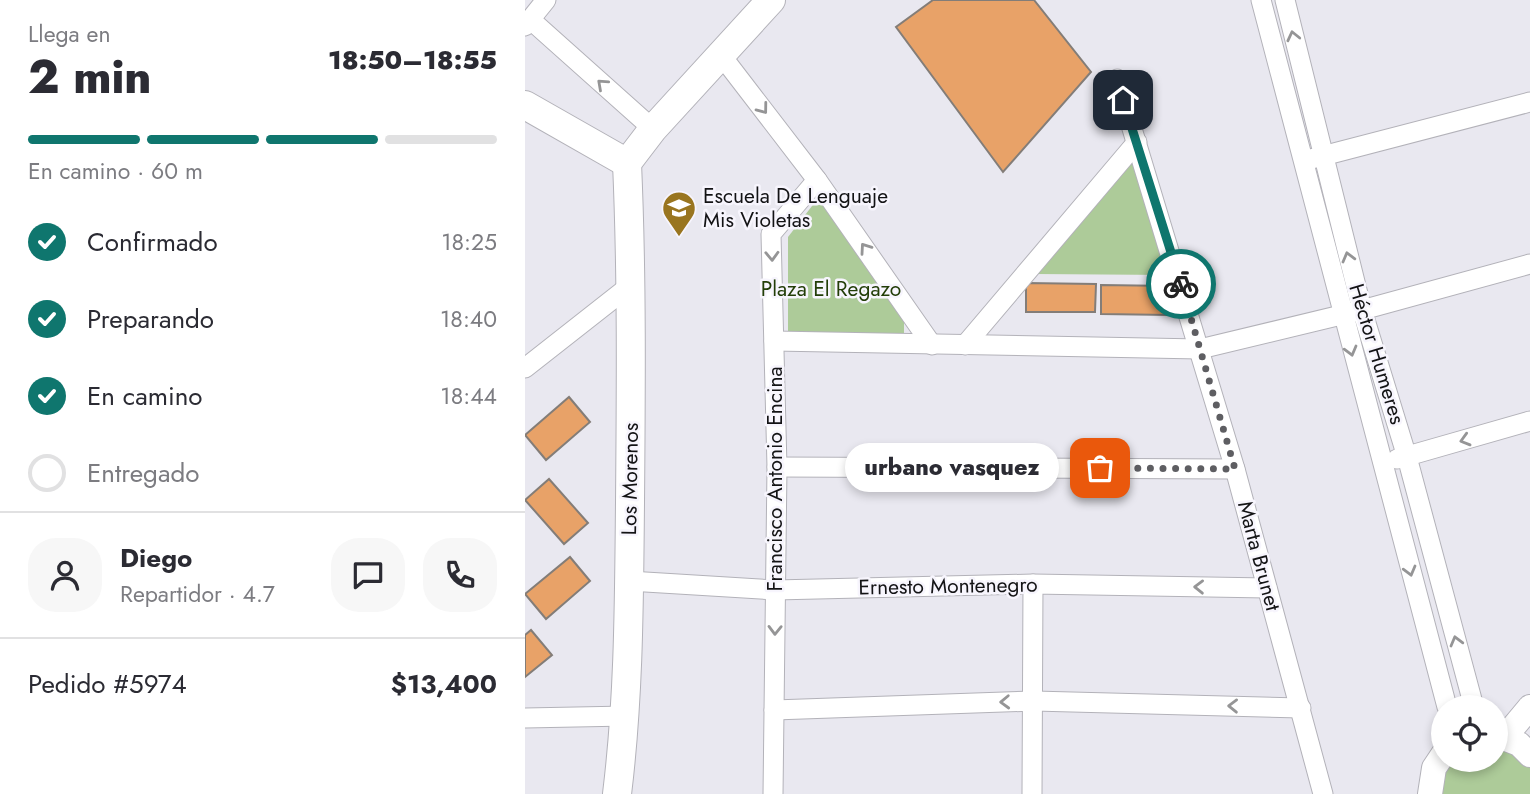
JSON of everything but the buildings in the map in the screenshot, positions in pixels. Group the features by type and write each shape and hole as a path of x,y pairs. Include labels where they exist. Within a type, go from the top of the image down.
{"main road":[{"path":"525,105 627,163 653,129 771,0"},
{"name":"Los Morenos","path":"617,794 627,716 632,284 627,163"}],"street":[{"path":"546,0 528,23 653,129"},
{"path":"1263,5 1291,1"},
{"name":"Héctor Humeres","path":"1291,1 1322,156 1362,310 1407,457 1471,695"},
{"name":"Héctor Humeres","path":"1263,5 1301,161 1444,695"},
{"path":"721,55 817,180 932,345"},
{"name":"Marta Brunet","path":"1117,79 1201,349 1301,708 1322,794"},
{"path":"1301,161 1530,102"},
{"path":"965,345 1137,142"},
{"name":"Francisco Antonio Encina","path":"773,794 777,467 771,234 817,180"},
{"path":"774,341 1201,349 1362,310 1530,264"},
{"path":"529,358 632,284"},
{"path":"1381,463 1530,421"},
{"path":"777,467 1235,469"},
{"name":"Ernesto Montenegro","path":"629,581 775,590 1033,584 1267,588"},
{"path":"1032,794 1033,584"},
{"path":"774,710 1034,701 1301,708"},
{"path":"1508,728 1530,707"},
{"path":"525,718 627,716"},
{"path":"1508,741 1530,755"},
{"path":"1430,794 1433,772"}],"green space":[{"path":"1135,159 1170,275 1035,274"},
{"name":"Plaza El Regazo","path":"819,197 904,319 904,333 788,333 788,237"},
{"path":"1508,750 1530,766 1530,794 1435,794 1442,772 1508,772"}],"way so far":[{"path":"1100,468 1235,469 1181,284"}],"place":[{"name":"Escuela De Lenguaje Mis Violetas","path":"679,238"},
{"name":"urbano vasquez","path":"1100,468"}],"route":[{"path":"1123,100 1181,284"}]}
